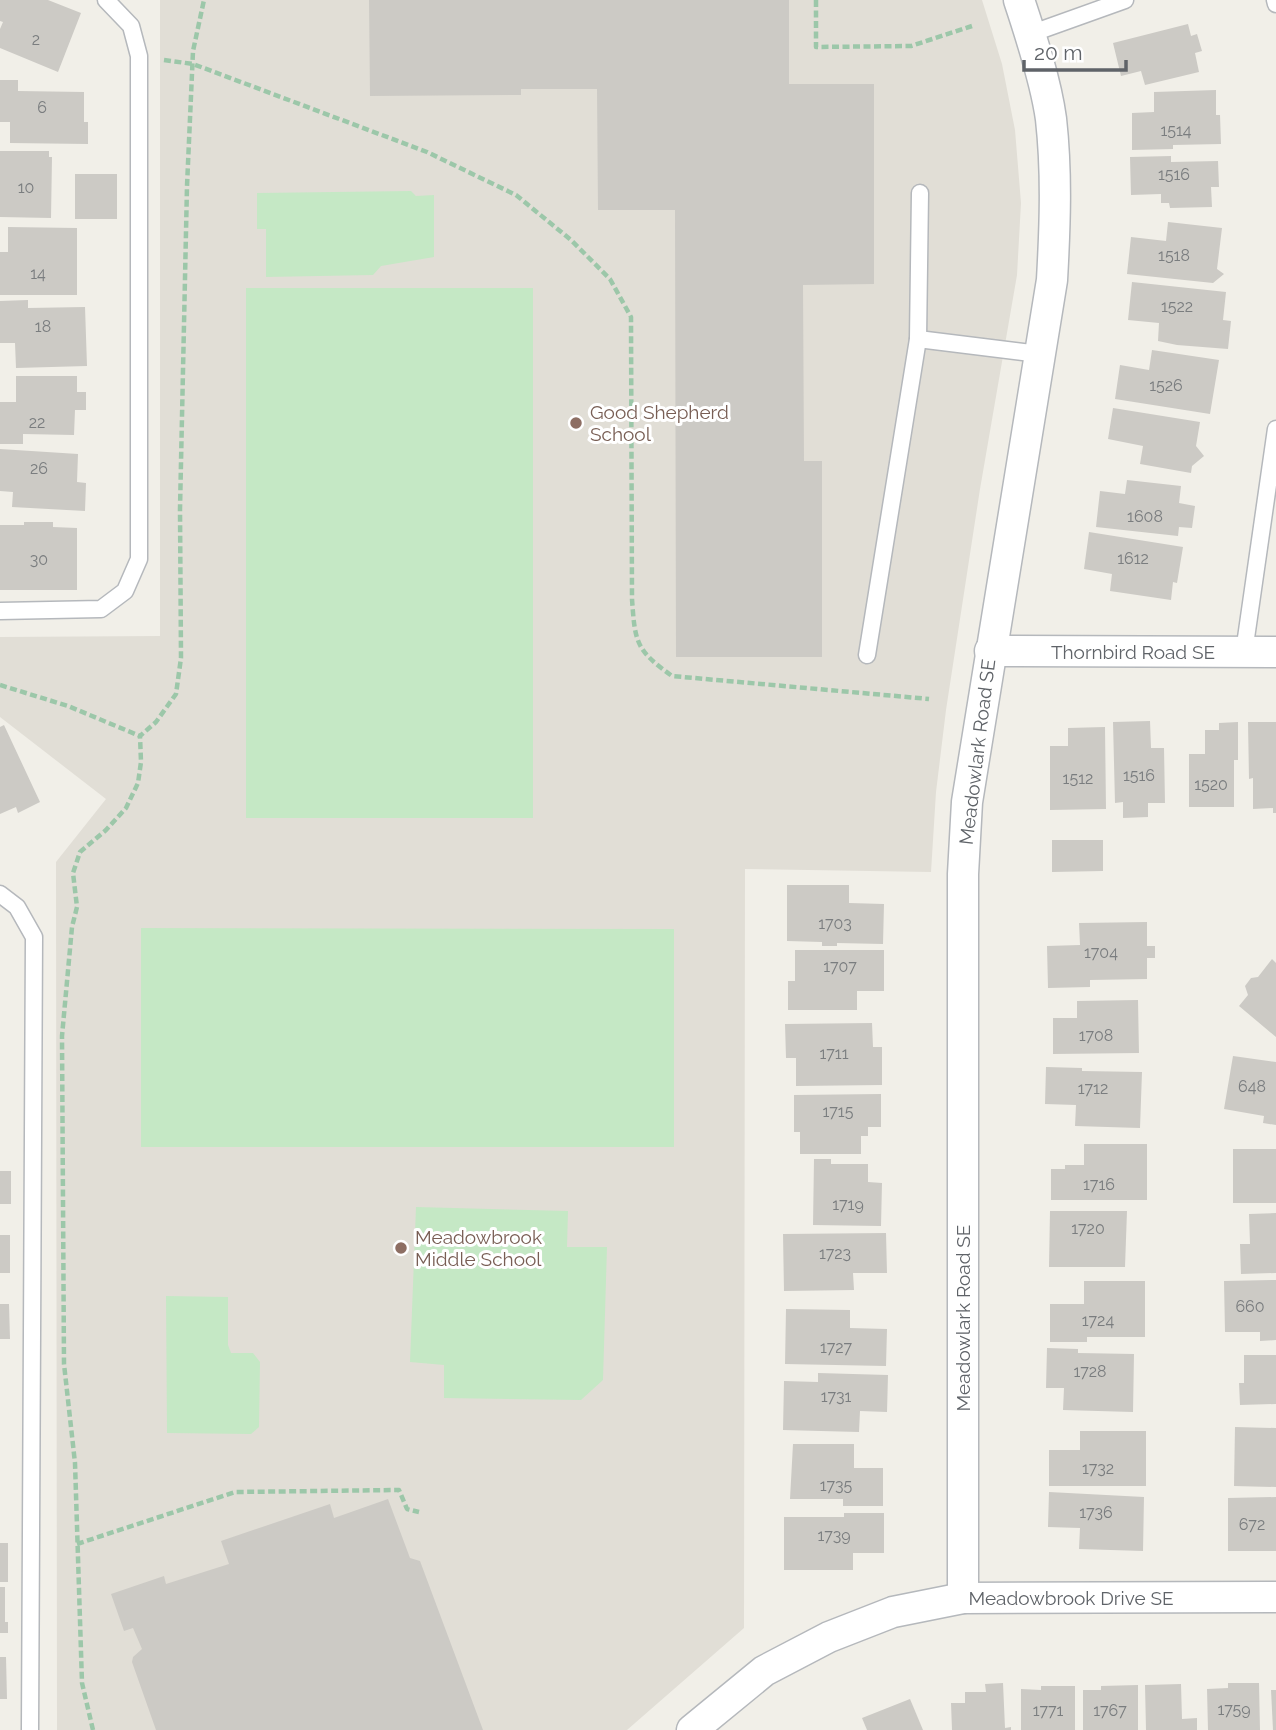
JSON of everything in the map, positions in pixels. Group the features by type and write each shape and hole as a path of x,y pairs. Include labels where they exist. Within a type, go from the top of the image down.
{"street":[{"name":"Meadowlark Road SE","path":"963,1598 963,874 967,802 1052,280 1056,199 1051,117 1019,0"},
{"name":"Thornbird Road SE","path":"990,651 1276,652"},
{"name":"Meadowbrook Drive SE","path":"692,1730 764,1671 829,1637 892,1612 963,1598 1276,1597"}],"lane":[{"path":"0,611 101,610 125,591 139,559 139,56 131,26 106,0"},
{"path":"1030,34 1125,0"},
{"path":"867,655 918,339 920,193"},
{"path":"918,339 1040,354"},
{"path":"1244,652 1276,429"},
{"path":"0,894 17,907 34,937 30,1730"}],"path":[{"path":"140,736 156,722 176,694 181,658 180,509 187,186 193,51 204,0"},
{"path":"816,0 816,47 911,46 971,26"},
{"path":"139,56 193,64 427,152 516,195 571,240 610,279 631,317 632,599 634,631 646,657 672,676 929,699"},
{"path":"0,685 68,706 140,736"},
{"path":"93,1730 82,1683 75,1463 64,1364 62,1036 72,927 77,907 73,873 80,852 126,808 132,796 138,783 141,762 140,736"},
{"path":"77,1544 235,1492 399,1490 407,1509 419,1512"}],"shaded area":[{"path":"160,0 982,0 1002,64 1015,130 1021,203 1017,275 946,710 936,792 931,872 745,869 744,1628 627,1730 57,1730 56,862 106,799 0,717 0,637 160,636"}],"green space":[{"path":"411,191 416,196 434,195 434,257 381,266 373,275 266,277 266,229 257,229 257,193"},
{"path":"246,288 533,288 533,818 246,818"},
{"path":"141,928 674,929 674,1147 141,1147"},
{"path":"416,1207 568,1211 567,1247 607,1247 603,1380 581,1400 444,1398 444,1365 410,1362"},
{"path":"166,1296 228,1297 228,1345 231,1353 253,1353 260,1362 259,1427 251,1434 167,1433"}],"building":[{"path":"0,0 48,0 81,13 58,72 0,48 0,29 3,22 0,21"},
{"path":"369,0 789,0 789,84 874,84 874,284 803,285 804,461 822,461 822,657 676,657 675,210 598,210 597,89 521,89 521,95 370,96"},
{"path":"1188,24 1191,36 1197,34 1202,51 1195,53 1199,72 1145,85 1141,71 1121,76 1113,43"},
{"path":"0,80 18,80 18,91 84,92 84,122 88,122 88,144 10,143 10,122 0,122"},
{"path":"1216,90 1216,115 1220,115 1221,144 1173,145 1173,149 1132,150 1132,113 1154,112 1154,92"},
{"path":"0,151 49,151 49,157 52,157 51,218 0,217"},
{"path":"1171,156 1171,162 1218,161 1219,187 1211,187 1212,207 1170,208 1169,203 1161,203 1161,194 1131,195 1130,157"},
{"path":"75,174 117,174 117,219 75,219"},
{"path":"1168,222 1222,228 1217,269 1224,274 1213,283 1127,274 1131,237 1166,241"},
{"path":"8,227 77,228 77,295 0,295 0,252 8,252"},
{"path":"1132,282 1226,292 1223,320 1231,321 1228,349 1158,341 1159,323 1128,320"},
{"path":"28,300 28,308 85,307 87,366 16,368 15,343 0,343 0,301"},
{"path":"1152,350 1219,360 1210,414 1115,399 1120,365 1149,370"},
{"path":"16,376 77,376 77,392 86,392 86,410 75,410 74,435 23,434 23,444 0,444 0,402 16,402"},
{"path":"1113,408 1200,422 1196,446 1204,456 1192,466 1191,473 1140,464 1143,446 1108,439"},
{"path":"0,449 78,454 77,482 86,483 85,511 12,507 13,492 0,491"},
{"path":"1127,480 1181,486 1179,503 1195,506 1192,528 1179,527 1178,536 1096,527 1100,491 1125,494"},
{"path":"24,522 53,522 53,527 77,528 77,590 0,590 0,525 24,525"},
{"path":"1089,532 1183,547 1171,600 1110,591 1112,574 1084,569"},
{"path":"1150,721 1151,748 1164,748 1165,803 1148,803 1148,817 1123,818 1123,802 1115,803 1113,722"},
{"path":"1238,722 1238,760 1234,760 1234,807 1189,807 1189,754 1205,754 1205,730 1219,730 1219,723"},
{"path":"1248,722 1276,722 1276,813 1273,813 1273,808 1253,809 1253,778 1249,779"},
{"path":"4,725 40,802 18,813 16,807 0,814 0,727"},
{"path":"1105,727 1106,809 1050,810 1050,746 1068,746 1068,728"},
{"path":"1052,840 1103,840 1103,871 1052,872"},
{"path":"787,885 849,885 849,903 884,904 883,944 837,943 837,946 822,946 822,942 787,941"},
{"path":"1147,922 1147,946 1155,946 1155,958 1147,958 1147,979 1090,980 1090,987 1048,988 1047,946 1080,945 1079,923"},
{"path":"795,950 884,950 884,991 857,991 857,1010 788,1010 788,981 795,981"},
{"path":"1272,959 1276,963 1276,1037 1239,1006 1248,995 1245,986 1251,978 1258,977"},
{"path":"1138,1000 1139,1053 1053,1054 1053,1018 1077,1018 1077,1001"},
{"path":"872,1023 873,1047 882,1047 882,1085 796,1086 796,1058 786,1058 785,1024"},
{"path":"1233,1056 1276,1062 1276,1125 1263,1123 1264,1116 1224,1109"},
{"path":"1046,1067 1082,1068 1082,1071 1142,1072 1140,1128 1075,1126 1076,1105 1045,1104"},
{"path":"881,1094 881,1127 868,1127 868,1136 861,1136 861,1154 800,1154 800,1132 794,1132 794,1095"},
{"path":"1084,1144 1147,1144 1147,1200 1051,1200 1051,1169 1065,1169 1065,1165 1084,1165"},
{"path":"1233,1149 1276,1149 1276,1203 1233,1203"},
{"path":"814,1159 831,1159 831,1164 868,1164 868,1182 882,1183 881,1226 813,1225"},
{"path":"0,1171 11,1171 11,1204 0,1204"},
{"path":"1050,1211 1127,1211 1125,1267 1049,1267"},
{"path":"1276,1213 1276,1273 1241,1274 1240,1244 1250,1244 1249,1214"},
{"path":"886,1233 887,1273 853,1273 854,1290 784,1291 783,1234"},
{"path":"0,1235 10,1235 10,1273 0,1273"},
{"path":"1276,1280 1276,1340 1260,1341 1260,1332 1225,1332 1224,1281"},
{"path":"1084,1281 1145,1281 1145,1337 1087,1337 1087,1342 1050,1342 1050,1304 1084,1304"},
{"path":"0,1304 9,1304 10,1339 0,1339"},
{"path":"786,1309 850,1310 850,1328 887,1329 886,1366 785,1364"},
{"path":"1047,1348 1078,1349 1078,1353 1134,1354 1133,1412 1063,1410 1064,1388 1046,1388"},
{"path":"1244,1355 1276,1355 1276,1404 1240,1405 1239,1383 1244,1383"},
{"path":"818,1373 888,1375 887,1412 860,1411 859,1432 783,1430 784,1381 818,1382"},
{"path":"1235,1427 1276,1428 1276,1487 1234,1486"},
{"path":"1080,1431 1146,1431 1146,1486 1049,1486 1049,1450 1080,1450"},
{"path":"793,1444 854,1444 854,1468 883,1468 883,1506 843,1506 843,1499 790,1499"},
{"path":"1049,1492 1144,1497 1143,1551 1079,1549 1080,1528 1048,1527"},
{"path":"1276,1497 1276,1551 1228,1551 1228,1498"},
{"path":"388,1499 410,1558 420,1561 483,1730 156,1730 132,1662 133,1657 142,1649 133,1628 124,1631 111,1594 164,1576 166,1584 229,1564 221,1541 330,1504 334,1518"},
{"path":"844,1513 884,1513 884,1553 853,1553 853,1570 784,1570 784,1517 844,1517"},
{"path":"0,1543 8,1543 8,1582 0,1582"},
{"path":"0,1587 5,1587 5,1622 8,1622 8,1633 0,1633"},
{"path":"0,1657 6,1657 7,1699 0,1699"},
{"path":"1003,1683 1005,1728 1011,1727 1011,1730 952,1730 951,1703 965,1703 965,1692 986,1692 985,1684"},
{"path":"1228,1683 1259,1683 1260,1730 1208,1730 1207,1689 1228,1688"},
{"path":"1181,1684 1182,1719 1197,1718 1197,1730 1146,1730 1145,1685"},
{"path":"1138,1685 1138,1730 1083,1730 1083,1690 1101,1690 1101,1686"},
{"path":"1041,1686 1075,1686 1075,1730 1021,1730 1021,1689 1041,1690"},
{"path":"1271,1690 1276,1690 1276,1730 1273,1730"},
{"path":"910,1699 923,1730 867,1730 862,1718"}],"place":[{"name":"Good Shepherd School","path":"576,423"},
{"name":"Meadowbrook Middle School","path":"401,1248"}]}
